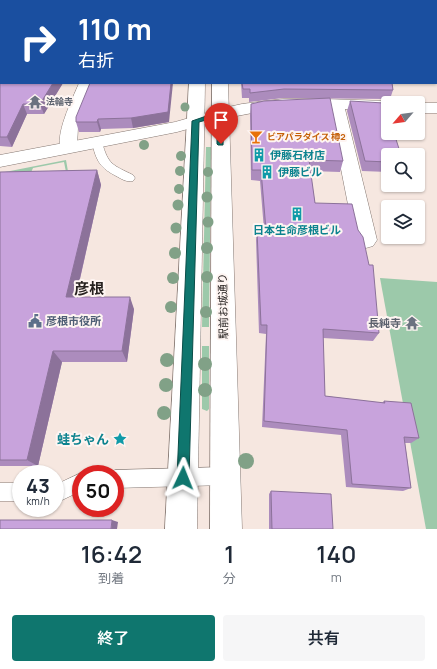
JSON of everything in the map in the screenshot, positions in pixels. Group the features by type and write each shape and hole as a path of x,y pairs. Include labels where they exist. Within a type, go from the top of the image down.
{"main road":[{"path":"68,147 70,127 87,84"},
{"path":"181,529 197,84"},
{"name":"駅前お城通り","path":"220,84 226,529"},
{"path":"0,161 177,127 262,104 288,102 381,106"},
{"path":"336,104 363,209 366,240"}],"lane":[{"path":"97,142 100,159 104,164 129,178"},
{"path":"124,479 226,476"},
{"path":"0,492 12,492"}],"green space":[{"path":"206,147 211,147 209,327 202,327"},
{"path":"66,160 69,177 67,177 64,162 33,168 28,179 0,173"},
{"name":"長純寺","path":"380,278 437,282 437,529 426,529"},
{"path":"202,346 209,346 209,409 207,411 202,409"}],"building":[{"path":"0,84 52,84 40,104 23,104 7,137 0,137"},
{"path":"90,84 171,84 168,112 131,118 98,119 97,122 76,122 76,117"},
{"path":"242,84 392,84 393,90 284,89 250,93 250,89 243,89"},
{"path":"330,98 343,161 309,160 315,203 352,204 358,230 363,237 369,265 373,265 379,333 323,329 325,396 385,403 384,401 411,403 419,438 404,437 411,488 352,484 347,430 264,421 267,325 261,325 257,230 266,230 261,170 252,170 251,104 264,101"},
{"path":"350,101 381,103 381,140 396,140 399,148 381,148 381,162 365,161"},
{"name":"彦根市役所","path":"97,170 66,297 130,297 122,351 53,351 27,460 0,460 0,172"},
{"path":"271,491 331,494 333,529 272,529"},
{"path":"0,520 112,520 111,529 0,529"}],"place":[{"name":"法輪寺","path":"35,102"},
{"name":"ビアパラダイス 樽2","path":"256,137"},
{"name":"伊藤石材店","path":"259,155"},
{"name":"伊藤ビル","path":"267,172"},
{"name":"日本生命彦根ビル","path":"297,214"},
{"name":"彦根市役所","path":"35,321"},
{"name":"長純寺","path":"412,323"},
{"name":"蛙ちゃん","path":"120,439"}],"district":[{"name":"彦根","path":"89,289"}],"route":[{"path":"183,478 196,121 221,114 221,144"}]}
